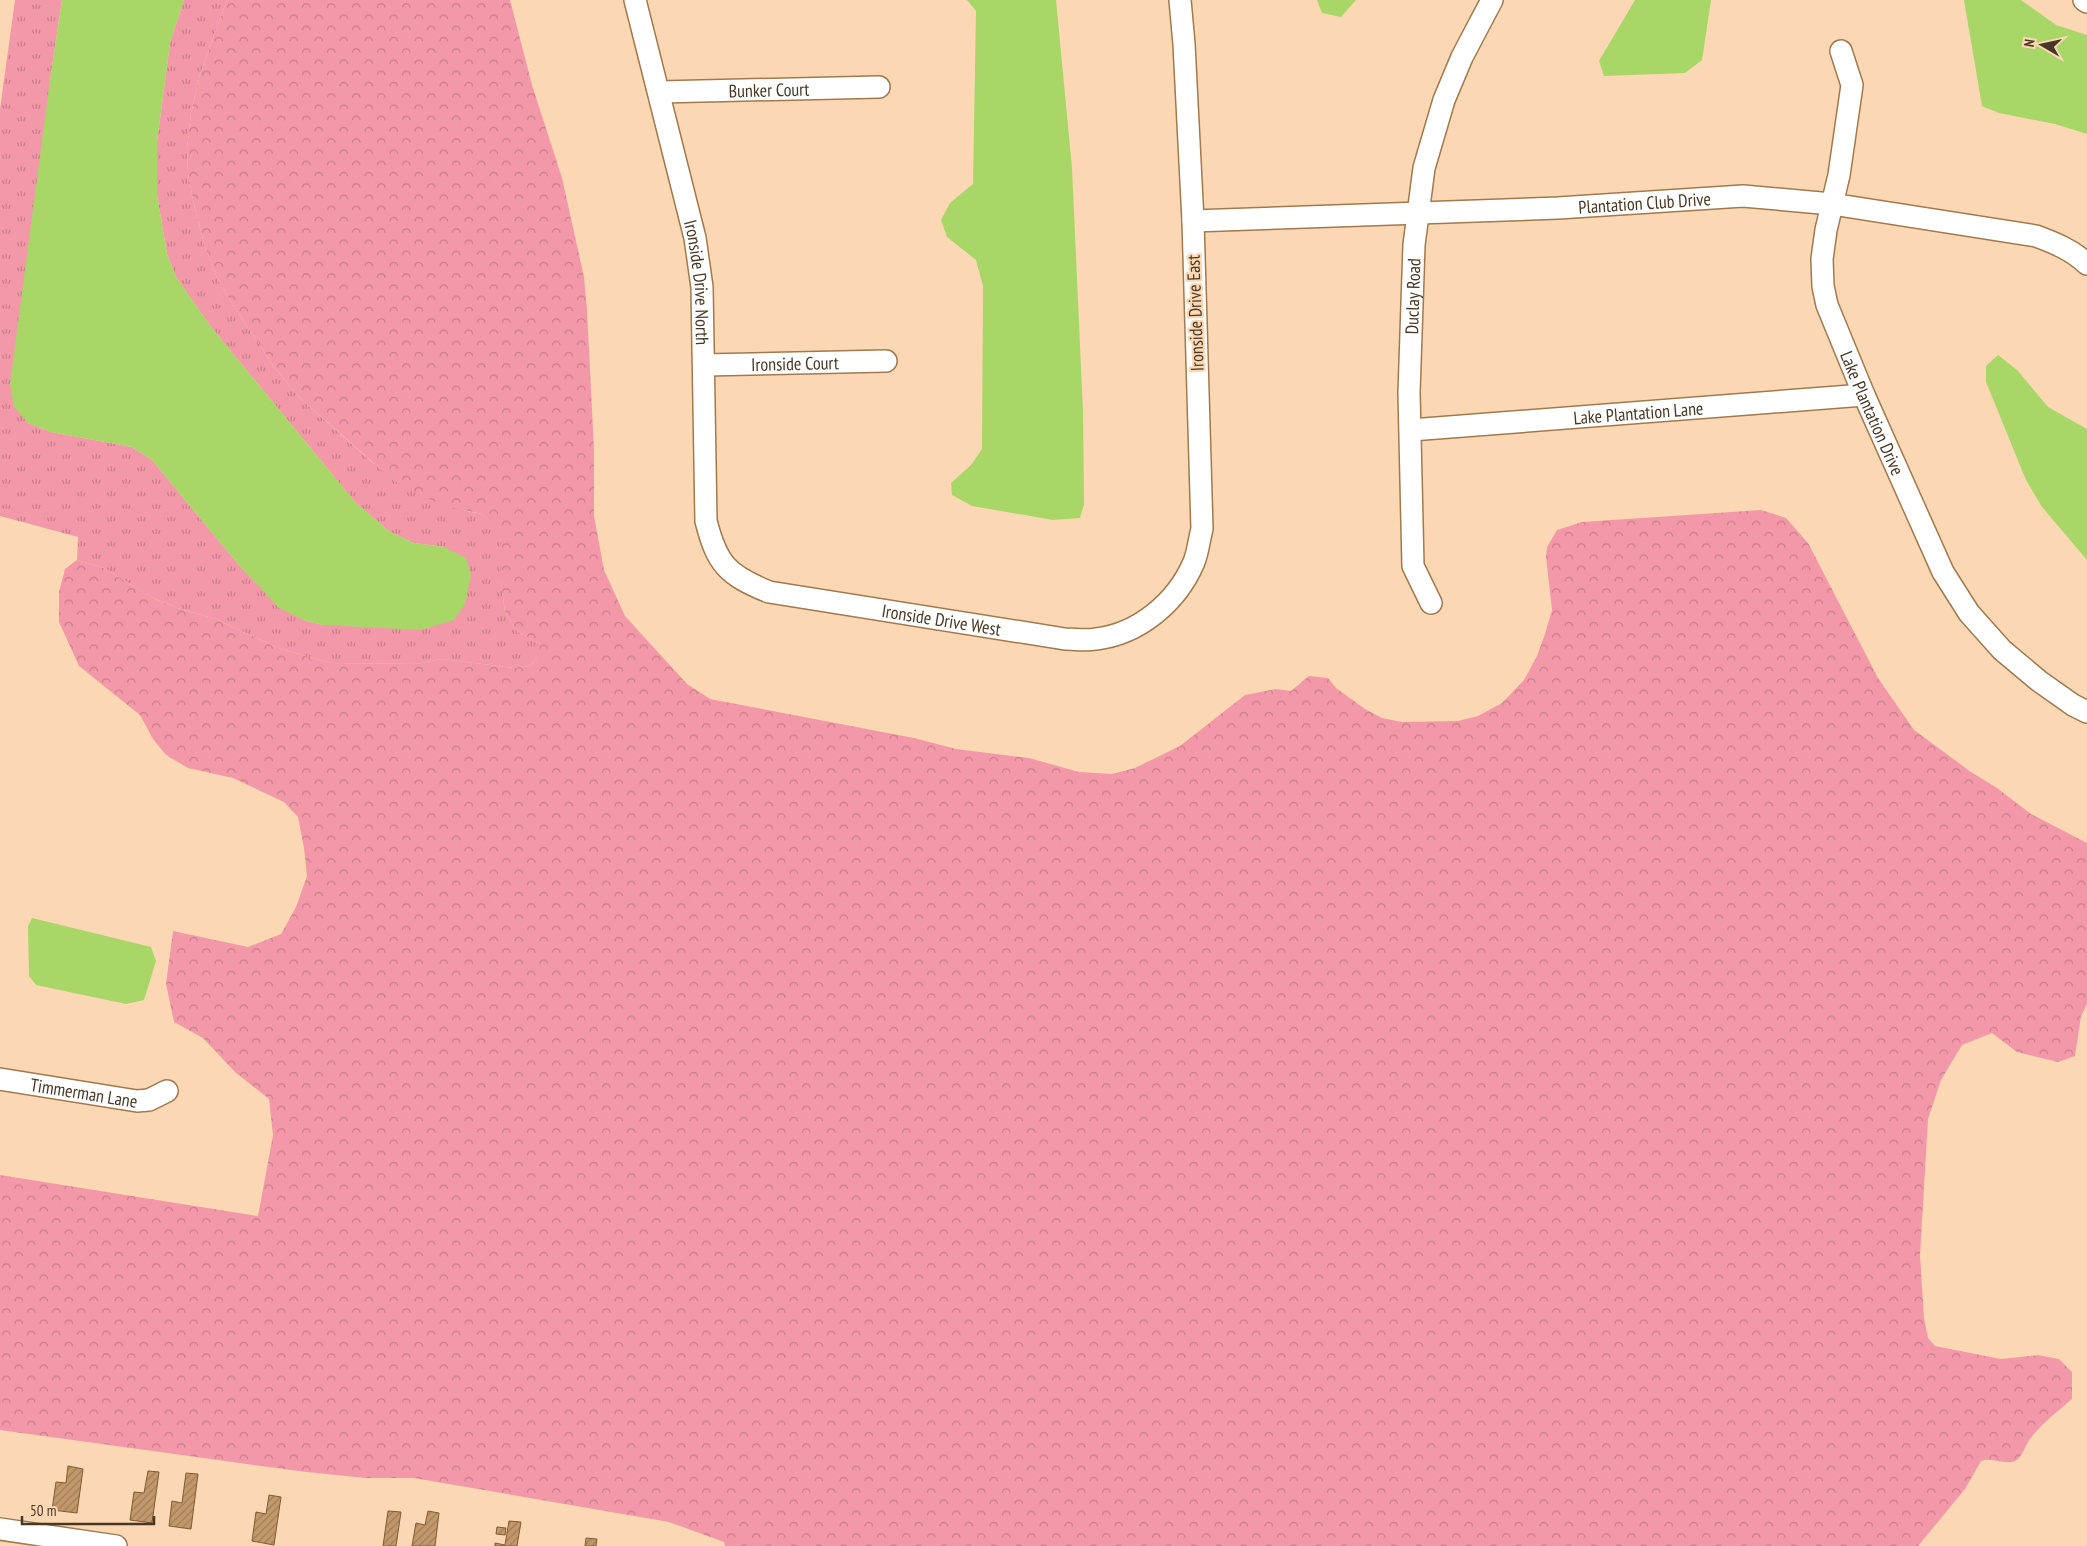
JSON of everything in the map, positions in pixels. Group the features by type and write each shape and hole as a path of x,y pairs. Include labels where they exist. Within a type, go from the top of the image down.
{"street":[{"name":"Ironside Drive North","path":"635,0 695,238 702,287 705,365 706,520 713,548 726,568"},
{"name":"Ironside Drive East","path":"1157,613 1177,592 1194,562 1202,529 1192,221 1184,44 1180,0"},
{"name":"Duclay Road","path":"1431,602 1413,566 1409,393 1413,255 1424,168 1444,100 1462,57 1492,0"},
{"name":"Lake Plantation Drive","path":"1841,51 1852,84 1838,175 1822,259 1823,286 1827,305 1864,395 1943,572 1969,613 2002,650 2039,681 2087,712"},
{"name":"Bunker Court","path":"659,92 879,86"},
{"name":"Plantation Club Drive","path":"1192,221 1558,208 1743,196 1832,204 2036,236 2057,243 2077,255 2087,264"},
{"name":"Ironside Court","path":"705,365 886,361"},
{"name":"Lake Plantation Lane","path":"1411,430 1864,395"},
{"name":"Ironside Drive West","path":"726,568 747,583 769,592 1065,639 1096,639 1130,630 1157,613"},
{"name":"Timmerman Lane","path":"0,1079 137,1101 150,1100 167,1091"},
{"path":"0,1529 116,1546"}],"green space":[{"path":"15,0 62,0 50,80 28,423 51,432 132,447 152,460 238,564 279,607 306,621 323,625 444,547 414,543 390,532 355,502 211,327 176,277 167,254 157,195 157,142 170,43 184,0 227,0 200,74 191,113 187,148 188,173 194,205 205,247 217,278 274,367 300,398 373,463 466,511 482,514 497,527 501,542 501,582 505,613 517,631 537,643 537,658 531,665 514,668 442,659 416,664 331,663 278,648 216,619 180,609 153,598 104,568 77,560 78,537 0,516 0,109"},
{"path":"227,0 510,0 532,85 562,178 584,277 594,451 594,516 604,570 625,616 687,684 710,699 914,738 956,749 1029,758 1079,772 1112,774 1135,768 1180,746 1245,695 1276,689 1291,691 1309,676 1328,678 1336,688 1365,709 1382,718 1402,722 1458,721 1478,716 1502,703 1524,680 1537,656 1552,610 1546,557 1547,547 1557,530 1582,522 1761,510 1786,518 1808,543 1878,678 1914,730 2031,814 2087,843 2087,1004 2081,1016 2075,1056 2058,1062 2017,1052 1992,1033 1962,1045 1941,1080 1928,1119 1920,1256 1924,1318 1928,1338 1935,1346 2001,1359 2038,1355 2059,1359 2072,1372 2072,1399 2035,1433 2018,1459 2011,1462 1981,1461 1965,1489 1918,1546 725,1546 724,1542 669,1522 414,1478 365,1478 298,1471 0,1430 0,1175 258,1216 273,1135 269,1099 235,1072 203,1038 174,1022 166,984 173,931 248,947 281,934 296,907 307,876 298,817 284,802 233,778 188,768 166,755 153,739 140,715 79,666 59,622 59,592 65,569 77,560 104,568 153,598 180,609 216,619 278,648 331,663 416,664 442,659 514,668 531,665 537,658 537,643 517,631 505,613 501,582 501,542 496,527 482,514 441,505 394,481 300,398 274,367 217,278 205,247 194,205 188,173 187,148 191,113 200,74"}],"shaded area":[{"path":"62,0 184,0 170,43 157,142 157,195 167,254 176,277 211,327 355,502 390,532 414,543 444,547 466,558 471,575 465,604 454,620 421,630 323,625 306,621 279,608 238,564 152,460 132,447 51,432 28,423 14,407 10,384"},
{"path":"967,0 1056,0 1072,168 1083,412 1084,504 1080,518 1053,520 972,506 952,495 951,483 971,465 982,449 983,286 976,260 947,237 941,220 950,203 973,184 976,11"},
{"path":"1317,0 1356,0 1341,17 1322,13"},
{"path":"1635,0 1711,0 1702,60 1685,73 1604,76 1599,61"},
{"path":"1964,0 2021,0 2056,25 2087,35 2087,134 2055,124 1999,113 1982,106"},
{"path":"1998,355 2017,370 2048,407 2087,429 2087,560 2042,507 2026,480 1986,382 1986,366"},
{"path":"32,918 151,947 156,961 144,1000 126,1004 36,985 29,976 28,926"}],"building":[{"path":"68,1466 83,1469 77,1513 52,1510 56,1482 66,1483"},
{"path":"148,1471 159,1472 152,1523 130,1520 134,1492 144,1493"},
{"path":"186,1473 198,1474 191,1529 169,1526 172,1501 182,1503"},
{"path":"269,1495 281,1497 274,1545 252,1541 256,1512 266,1514"},
{"path":"388,1511 401,1512 396,1546 383,1546"},
{"path":"428,1511 439,1513 435,1546 412,1546 416,1523 425,1525"},
{"path":"509,1521 521,1522 517,1546 495,1546 495,1543 505,1545"},
{"path":"497,1527 506,1528 505,1535 496,1534"},
{"path":"586,1538 597,1539 596,1546 585,1546"}]}
